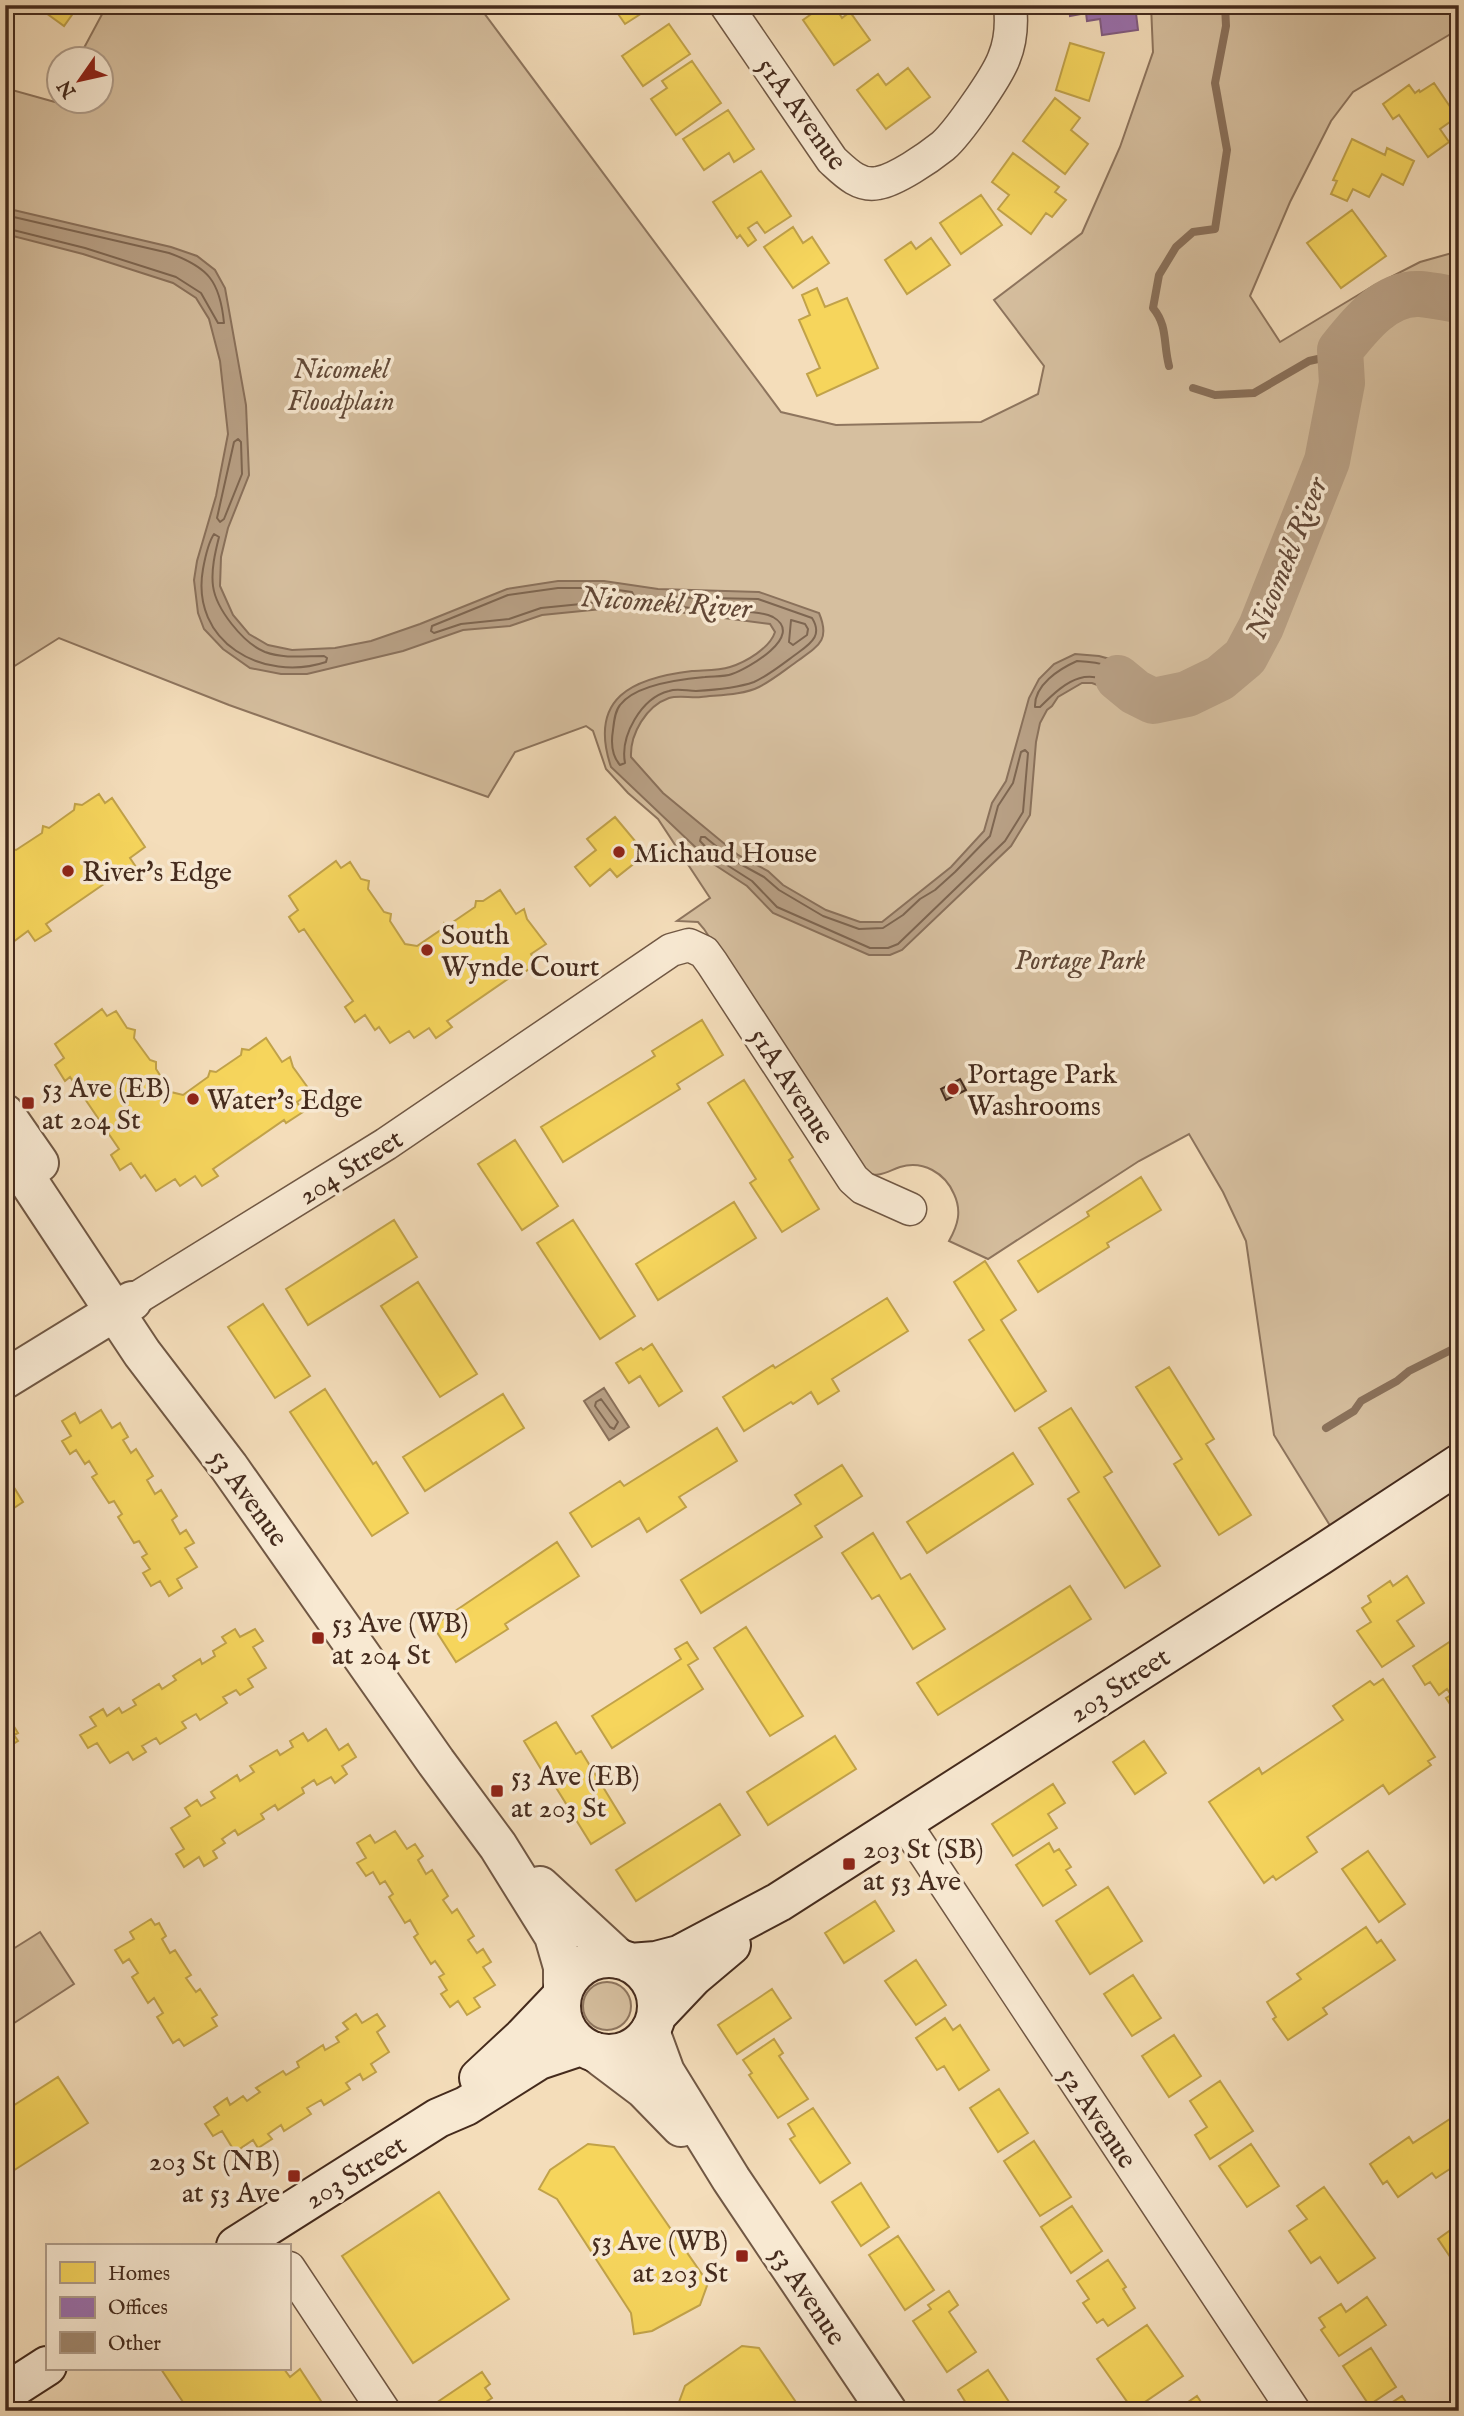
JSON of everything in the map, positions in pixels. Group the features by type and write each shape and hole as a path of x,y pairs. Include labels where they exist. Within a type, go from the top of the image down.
{"street":[{"name":"51A Avenue","path":"726,5 832,160 851,178 877,184 900,174 944,145 975,107 1004,59 1012,25 1010,5"},
{"name":"51A Avenue","path":"689,945 704,952 853,1179 863,1188 910,1209"},
{"name":"204 Street","path":"5,1379 386,1144 671,950 689,945"},
{"name":"53 Avenue","path":"5,1114 124,1306 142,1353 229,1467 498,1846 554,1936 563,1967 563,1992"},
{"name":"53 Avenue","path":"5,1146 124,1306 157,1337 229,1467"},
{"name":"203 Street","path":"624,1961 656,1961 679,1955 779,1902 1459,1464"},
{"name":"52 Avenue","path":"904,1822 1294,2411"},
{"name":"53 Avenue","path":"498,1846 624,1961"},
{"name":"203 Street","path":"653,2023 693,1977 779,1902"},
{"path":"598,1959 624,1961 643,1972 652,1985 656,2000 653,2023 640,2043 626,2051 611,2054 588,2049 570,2035 563,2020 560,2005 563,1992 572,1975 584,1965 598,1959"},
{"name":"203 Street","path":"438,2118 457,2096 491,2068 563,1992"},
{"name":"53 Avenue","path":"653,2023 665,2072 731,2179 887,2411"},
{"name":"53 Avenue","path":"588,2049 644,2089 731,2179"},
{"name":"203 Street","path":"258,2241 438,2118 466,2106 539,2060 588,2049"},
{"path":"290,2270 384,2411"},
{"path":"5,2393 46,2367"}],"green space":[{"name":"Nicomekl Floodplain","path":"107,5 478,5 781,412 836,425 981,422 1038,394 1044,366 994,300 1082,233 1120,147 1153,52 1151,5 1459,5 1459,29 1353,92 1331,121 1290,202 1250,296 1280,342 1373,286 1420,262 1459,251 1459,1449 1334,1532 1274,1435 1246,1241 1223,1192 1189,1134 1139,1161 988,1259 949,1241 957,1224 958,1206 950,1187 939,1174 917,1165 900,1167 878,1175 864,1173 704,929 698,922 677,921 710,898 658,819 606,769 593,731 586,726 515,752 488,797 229,705 59,638 5,672 5,88 46,99 46,116 116,116 116,46 85,46"},
{"path":"40,1932 74,1984 5,2029 5,1954"},
{"path":"607,1982 624,1989 631,2006 624,2023 607,2030 590,2023 583,2006 590,1989"}],"water":[{"path":"5,208 171,247 197,256 215,270 225,288 246,405 249,475 228,528 221,557 220,586 233,615 249,634 268,645 292,650 335,648 371,641 507,589 558,581 604,581 658,589 759,592 819,613 823,629 821,641 806,655 764,684 746,692 673,697 653,707 641,722 633,739 631,757 663,793 738,855 768,871 783,885 826,910 860,922 882,922 951,867 984,831 992,803 1006,781 1029,698 1039,679 1054,664 1075,654 1117,661 1135,677 1138,685 1150,693 1171,692 1184,712 1144,714 1119,693 1092,683 1082,683 1058,697 1040,723 1030,815 1011,846 902,950 890,955 869,955 773,913 747,886 712,863 611,767 605,743 606,724 611,708 620,696 651,679 670,674 716,670 743,662 768,644 775,632 770,624 632,606 542,615 510,626 463,630 403,651 307,674 281,674 250,668 223,649 204,629 198,613 194,580 216,496 228,434 220,361 209,319 196,298 173,283 83,254 5,234"},
{"path":"604,1388 629,1427 609,1440 584,1401"}],"building: Homes":[{"path":"35,5 79,5 64,26"},
{"path":"603,5 653,6 625,24 614,8 607,12"},
{"path":"824,5 834,5 842,18 850,12 870,40 834,65 803,20"},
{"path":"5,17 13,18 5,54"},
{"path":"669,24 690,54 643,86 622,56"},
{"path":"1070,43 1104,53 1089,101 1056,90"},
{"path":"692,61 721,103 676,135 651,99 667,88 662,81"},
{"path":"908,68 930,97 886,129 857,90 878,74 886,85"},
{"path":"1434,83 1457,117 1440,129 1449,142 1428,157 1399,115 1393,119 1383,104 1409,85 1415,93"},
{"path":"1055,98 1080,118 1071,130 1088,144 1065,174 1023,141"},
{"path":"728,110 754,149 734,162 729,153 704,170 683,139"},
{"path":"1352,139 1385,155 1387,148 1414,161 1403,185 1382,174 1369,197 1353,189 1347,201 1331,194 1337,181 1333,180"},
{"path":"1013,153 1059,187 1055,192 1066,200 1052,217 1046,213 1031,234 998,209 1009,195 992,182"},
{"path":"761,171 791,216 765,233 757,222 748,228 756,240 748,246 740,235 737,238 713,202"},
{"path":"981,195 1002,225 961,254 940,223"},
{"path":"1352,210 1386,256 1341,288 1307,243"},
{"path":"793,227 803,243 812,237 829,263 793,288 764,247"},
{"path":"931,238 950,265 907,294 885,260 911,242 916,249"},
{"path":"817,288 825,307 847,298 878,368 817,396 807,374 820,368 799,320 810,315 802,295"},
{"name":"River's Edge","path":"99,794 105,803 112,798 145,847 130,858 136,867 120,878 117,875 46,924 51,931 35,941 28,931 13,942 8,934 5,936 5,847 16,850 42,833 43,826 49,828 74,810 75,804 82,805"},
{"name":"Michaud House","path":"615,817 646,854 617,877 610,869 590,886 575,867 596,850 587,839"},
{"name":"South Wynde Court","path":"336,861 341,868 350,862 361,879 369,881 368,889 384,912 391,914 390,921 405,944 417,946 442,929 444,923 450,924 475,907 476,901 483,901 500,890 516,914 524,909 527,919 546,944 531,954 537,964 520,975 518,972 447,1021 452,1027 436,1038 429,1028 414,1038 409,1031 390,1043 379,1027 375,1030 365,1015 355,1022 345,1007 353,1001 304,929 299,932 289,917 298,910 289,896"},
{"name":"Water's Edge","path":"102,1009 107,1016 116,1011 127,1028 135,1030 134,1038 150,1060 156,1062 156,1069 171,1092 183,1095 208,1077 210,1071 216,1072 241,1055 242,1049 249,1050 266,1038 282,1062 290,1057 293,1067 311,1092 297,1102 303,1112 286,1123 284,1120 213,1169 218,1176 202,1186 195,1176 180,1186 175,1179 156,1191 145,1175 141,1178 131,1163 120,1170 111,1155 119,1149 70,1077 65,1081 55,1065 64,1058 55,1044"},
{"path":"702,1020 723,1055 677,1084 680,1089 563,1162 541,1127 655,1056 652,1051"},
{"path":"744,1080 793,1157 789,1160 819,1209 782,1232 750,1183 756,1179 708,1103"},
{"path":"515,1140 558,1206 522,1230 478,1164"},
{"path":"1141,1177 1161,1210 1107,1243 1109,1247 1038,1292 1018,1261 1089,1216 1087,1212"},
{"path":"734,1202 756,1238 658,1300 636,1264"},
{"path":"394,1220 417,1257 308,1325 286,1289"},
{"path":"573,1220 635,1316 600,1339 537,1243"},
{"path":"985,1261 1016,1310 1001,1320 1046,1391 1015,1411 969,1340 984,1330 954,1282"},
{"path":"418,1282 477,1374 440,1397 381,1306"},
{"path":"887,1298 908,1331 832,1379 839,1391 818,1404 811,1392 744,1431 723,1397"},
{"path":"263,1304 310,1376 275,1398 228,1327"},
{"path":"652,1344 682,1391 659,1406 640,1376 629,1383 616,1363"},
{"path":"1169,1367 1214,1439 1206,1444 1251,1515 1219,1535 1174,1464 1182,1459 1136,1387"},
{"path":"325,1389 408,1513 372,1536 290,1412"},
{"path":"503,1394 524,1428 425,1491 403,1457"},
{"path":"1071,1408 1112,1472 1104,1477 1160,1566 1125,1588 1068,1499 1079,1492 1039,1428"},
{"path":"101,1410 112,1428 120,1423 128,1437 123,1440 131,1453 136,1449 153,1476 147,1480 155,1494 161,1490 177,1516 172,1520 180,1534 186,1530 194,1543 185,1548 197,1567 177,1579 182,1588 169,1596 160,1581 151,1586 143,1573 150,1569 142,1557 147,1554 139,1541 134,1543 118,1517 122,1514 114,1501 109,1503 92,1477 97,1474 89,1461 85,1464 76,1450 70,1454 62,1441 71,1436 62,1421 75,1413 80,1423"},
{"path":"717,1428 737,1461 679,1497 686,1507 647,1532 639,1518 592,1547 570,1513 620,1481 624,1486"},
{"path":"1013,1453 1033,1484 927,1553 907,1522"},
{"path":"842,1465 862,1496 815,1526 822,1537 701,1613 681,1580 801,1504 795,1495"},
{"path":"15,1489 23,1502 8,1512 13,1520 5,1525 5,1492 7,1495"},
{"path":"873,1533 901,1579 910,1574 945,1629 913,1649 879,1595 872,1599 842,1553"},
{"path":"557,1542 579,1576 505,1624 508,1629 456,1662 433,1626"},
{"path":"1407,1576 1424,1603 1397,1621 1414,1646 1382,1667 1357,1631 1371,1622 1362,1608 1371,1602 1368,1596 1390,1581 1393,1586"},
{"path":"1070,1586 1091,1619 938,1715 917,1683"},
{"path":"746,1627 803,1716 770,1736 714,1648"},
{"path":"235,1629 240,1637 255,1629 263,1641 253,1647 266,1668 248,1679 253,1687 240,1695 236,1690 223,1697 227,1703 200,1720 196,1714 182,1722 186,1728 160,1744 156,1738 142,1746 146,1752 133,1760 128,1752 110,1763 97,1743 88,1748 80,1735 96,1726 90,1717 103,1709 107,1716 119,1708 122,1713 136,1705 133,1700 159,1684 162,1689 176,1680 173,1676 200,1659 202,1664 215,1656 213,1651 226,1643 222,1637"},
{"path":"1457,1637 1459,1711 1456,1713 1446,1698 1451,1695 1447,1689 1439,1695 1430,1682 1425,1685 1413,1666"},
{"path":"687,1642 698,1659 688,1665 703,1689 612,1748 592,1716 681,1659 675,1649"},
{"path":"1383,1679 1435,1757 1428,1761 1431,1765 1389,1794 1383,1785 1307,1837 1317,1852 1276,1880 1273,1876 1264,1883 1209,1802 1259,1768 1262,1774 1343,1720 1333,1706 1370,1681 1374,1685"},
{"path":"10,1720 18,1733 14,1735 18,1741 5,1749 5,1723"},
{"path":"556,1722 576,1754 581,1751 625,1823 591,1844 524,1741"},
{"path":"326,1729 339,1750 348,1744 356,1757 342,1766 347,1774 335,1783 331,1777 317,1785 314,1780 302,1788 304,1793 278,1810 275,1805 261,1814 264,1819 238,1835 235,1830 222,1839 225,1843 213,1851 217,1858 204,1866 199,1857 184,1867 176,1854 184,1849 171,1828 190,1816 185,1808 197,1800 201,1806 215,1798 211,1792 237,1775 240,1781 254,1772 250,1766 277,1750 280,1755 293,1747 290,1741 303,1733 308,1741"},
{"path":"835,1736 856,1769 768,1825 747,1792"},
{"path":"1144,1741 1166,1773 1135,1794 1113,1762"},
{"path":"1053,1784 1065,1803 1048,1814 1057,1828 1013,1856 992,1824"},
{"path":"720,1804 740,1835 636,1901 616,1870"},
{"path":"395,1831 407,1849 415,1844 423,1856 418,1860 426,1874 432,1870 448,1896 443,1900 452,1913 457,1909 474,1936 468,1940 477,1953 483,1949 491,1962 483,1967 495,1985 474,1998 480,2007 467,2015 458,2001 450,2007 441,1994 447,1990 439,1977 444,1974 435,1961 431,1964 414,1937 418,1934 410,1920 405,1923 389,1897 393,1894 385,1881 380,1884 373,1872 366,1876 357,1863 366,1858 357,1843 370,1835 375,1843"},
{"path":"1049,1843 1054,1852 1059,1849 1071,1867 1066,1870 1076,1885 1043,1906 1016,1865"},
{"path":"1368,1851 1405,1904 1379,1922 1342,1869"},
{"path":"1108,1887 1142,1941 1090,1974 1056,1921"},
{"path":"875,1901 894,1931 844,1963 825,1933"},
{"path":"151,1919 155,1925 159,1923 166,1936 162,1939 170,1953 175,1950 191,1975 186,1978 196,1992 200,1989 217,2015 212,2018 217,2026 184,2046 179,2039 173,2043 157,2017 163,2013 154,1998 148,2003 132,1977 138,1973 129,1959 123,1963 115,1950 134,1939 130,1932"},
{"path":"1366,1927 1377,1943 1381,1940 1395,1960 1323,2008 1327,2014 1288,2040 1273,2019 1276,2017 1267,2002 1301,1979 1297,1974"},
{"path":"916,1960 946,2005 916,2025 885,1981"},
{"path":"1133,1975 1161,2018 1132,2036 1104,1994"},
{"path":"772,1989 791,2018 737,2054 718,2025"},
{"path":"356,2014 362,2023 377,2014 385,2026 377,2032 389,2052 371,2064 376,2072 363,2080 360,2074 346,2083 350,2089 324,2105 321,2100 307,2108 311,2114 284,2131 281,2125 268,2134 272,2139 258,2148 253,2140 235,2152 222,2131 213,2136 205,2124 219,2115 214,2107 227,2098 230,2105 243,2096 247,2101 260,2092 256,2088 283,2071 286,2075 299,2067 297,2062 323,2045 325,2050 339,2042 336,2037 348,2029 343,2023"},
{"path":"945,2018 953,2030 960,2025 989,2070 959,2090 944,2066 937,2070 916,2038"},
{"path":"1174,2035 1201,2076 1169,2097 1142,2056"},
{"path":"774,2039 783,2053 779,2056 808,2099 778,2118 749,2075 752,2073 743,2060"},
{"path":"58,2077 88,2123 5,2176 5,2111"},
{"path":"1220,2081 1253,2131 1210,2159 1195,2135 1207,2127 1190,2101"},
{"path":"999,2089 1028,2133 998,2152 970,2108"},
{"path":"813,2108 850,2163 820,2183 790,2139 795,2136 788,2124"},
{"path":"1459,2113 1459,2163 1436,2178 1432,2173 1398,2197 1387,2181 1383,2184 1370,2164 1409,2137 1413,2143"},
{"path":"1034,2141 1071,2197 1040,2216 1004,2161"},
{"path":"588,2144 614,2147 708,2283 700,2305 652,2331 634,2334 631,2313 557,2199 539,2189 550,2170"},
{"path":"1251,2144 1279,2186 1247,2207 1219,2166"},
{"path":"861,2183 889,2227 861,2246 832,2202"},
{"path":"1324,2187 1375,2258 1338,2283 1320,2257 1311,2263 1289,2231 1307,2219 1297,2206"},
{"path":"439,2192 509,2299 413,2363 342,2256"},
{"path":"1072,2206 1102,2251 1071,2273 1041,2227"},
{"path":"1459,2224 1459,2270 1438,2239"},
{"path":"898,2236 934,2290 905,2310 869,2255"},
{"path":"1108,2260 1126,2287 1123,2289 1135,2308 1108,2326 1103,2319 1097,2323 1083,2303 1089,2299 1077,2281"},
{"path":"949,2291 958,2305 949,2312 976,2352 947,2372 913,2321 931,2309 928,2305"},
{"path":"1367,2297 1386,2325 1339,2356 1321,2330 1325,2327 1319,2318 1341,2304 1346,2312"},
{"path":"1147,2325 1183,2376 1133,2410 1097,2359"},
{"path":"742,2346 759,2348 802,2411 685,2411 679,2402 685,2386"},
{"path":"1371,2348 1396,2387 1369,2405 1343,2366"},
{"path":"300,2369 321,2401 309,2409 311,2411 189,2411 162,2370 285,2370 290,2377"},
{"path":"988,2370 1015,2411 971,2411 958,2390"},
{"path":"482,2372 490,2384 485,2388 492,2398 472,2411 441,2411 436,2403"},
{"path":"1197,2396 1207,2411 1175,2411"},
{"path":"1402,2396 1412,2411 1379,2411"}],"building: Offices":[{"path":"1069,5 1135,5 1138,30 1102,35 1100,19 1087,21 1086,13 1070,16"}],"building: Other":[{"name":"Portage Park Washrooms","path":"960,1079 966,1090 946,1100 941,1089"}],"waterway":[{"path":"1169,366 1163,328 1153,308 1159,275 1176,247 1193,232 1215,229 1227,150 1215,83 1226,26 1225,5"},
{"name":"Nicomekl River","path":"1118,678 1135,692 1153,701 1187,694 1220,678 1245,657 1261,627 1327,461 1342,383 1340,350 1374,312 1395,299 1420,294 1459,300"},
{"path":"1193,388 1215,395 1254,393 1309,361 1327,357 1340,350"},
{"path":"1326,1428 1354,1411 1361,1401 1397,1381 1409,1371 1459,1346"}],"place":[{"name":"Michaud House","path":"619,852"},
{"name":"River's Edge","path":"68,871"},
{"name":"South Wynde Court","path":"427,950"},
{"name":"Portage Park Washrooms","path":"953,1089"},
{"name":"Water's Edge","path":"193,1099"},
{"name":"53 Ave (EB) at 204 St","path":"28,1103"},
{"name":"53 Ave (WB) at 204 St","path":"318,1638"},
{"name":"53 Ave (EB) at 203 St","path":"497,1791"},
{"name":"203 St (SB) at 53 Ave","path":"849,1864"},
{"name":"203 St (NB) at 53 Ave","path":"294,2176"},
{"name":"53 Ave (WB) at 203 St","path":"742,2256"}],"park label":[{"name":"Portage Park","path":"1080,959"}]}
